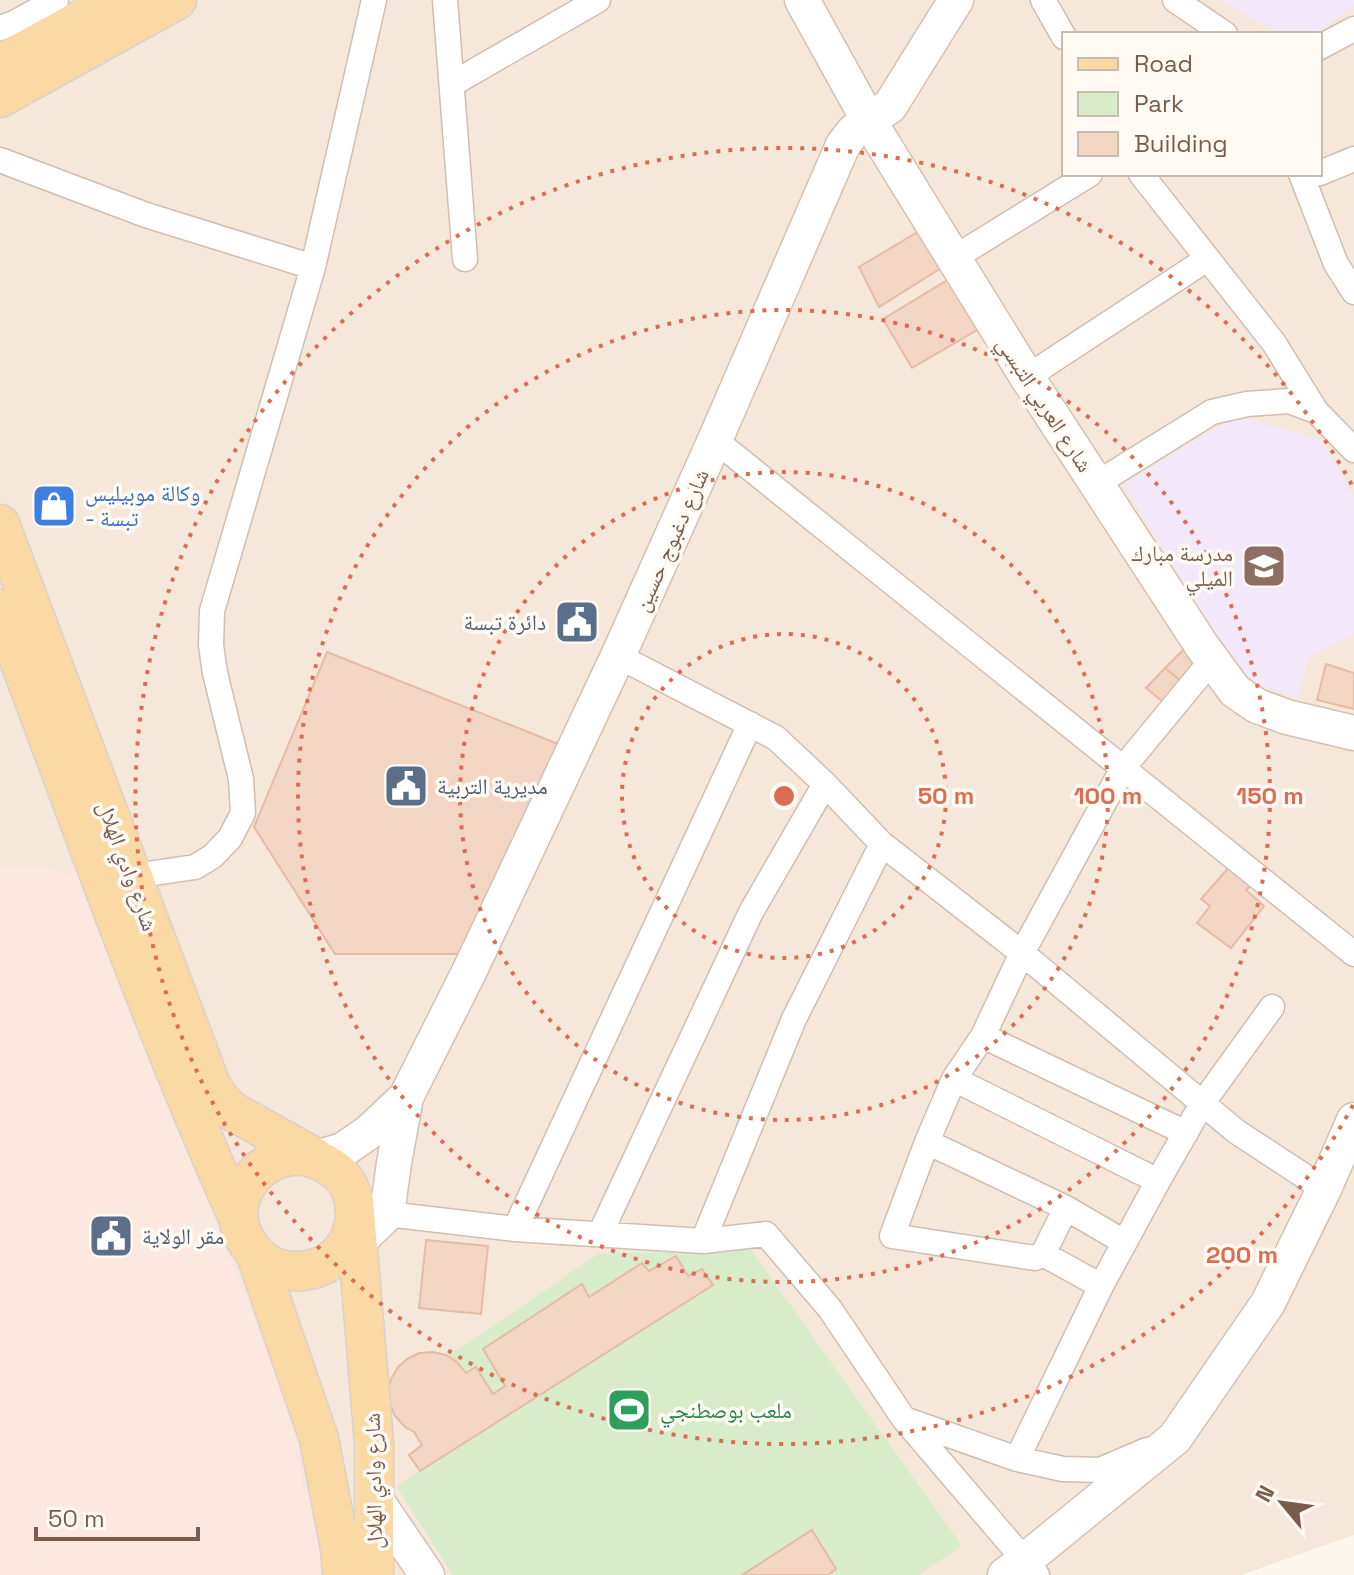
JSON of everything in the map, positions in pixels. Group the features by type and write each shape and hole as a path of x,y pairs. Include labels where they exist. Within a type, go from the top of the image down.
{"main road":[{"path":"0,64 117,0"},
{"path":"0,98 177,0"},
{"name":"شارع وادي الهلال","path":"0,524 117,879 149,1007 239,1220"},
{"name":"شارع وادي الهلال","path":"0,609 117,879 211,1085 232,1111 316,1158"},
{"path":"297,1155 316,1158 333,1168 346,1182 354,1201 360,1232 325,1265 307,1271 289,1272 271,1266 256,1255 244,1239 239,1220 240,1200 248,1182 261,1168 278,1158 297,1155"},
{"name":"شارع وادي الهلال","path":"360,1232 374,1442 374,1575"},
{"name":"شارع وادي الهلال","path":"256,1255 319,1439 340,1548 342,1575"}],"street":[{"path":"0,28 56,0"},
{"path":"117,879 195,867 213,856 230,838 243,813 241,779 215,673 211,645 212,611 313,267 374,0"},
{"path":"445,0 465,259"},
{"path":"452,84 598,0"},
{"name":"شارع العربي التبسي","path":"802,0 869,121 1027,377 1235,691 1257,706 1287,717 1354,733"},
{"name":"شارع دغبوج حسين","path":"406,1097 469,972 618,656 843,145 853,132 890,106 956,0"},
{"path":"1043,0 1062,33"},
{"path":"1175,0 1210,30"},
{"path":"1322,46 1354,29"},
{"path":"1322,171 1354,159"},
{"path":"0,160 146,215 313,267"},
{"path":"954,258 1087,176"},
{"path":"1143,176 1274,343 1316,411 1352,445"},
{"path":"1311,176 1345,260 1354,292"},
{"path":"1027,377 1207,259"},
{"path":"1096,484 1212,412 1247,404 1289,401 1316,411"},
{"path":"715,440 1354,954"},
{"path":"618,656 776,738 882,844 1022,953 1237,1132 1324,1189"},
{"path":"1066,1208 1043,1254 1035,1258 892,1236 954,1079 983,1036 1022,953 1123,768 1212,660"},
{"path":"515,1229 750,724"},
{"path":"600,1234 751,912 825,784"},
{"path":"703,1241 794,1019 882,844"},
{"path":"1017,1459 1101,1286 1158,1181 1202,1104 1272,1007"},
{"path":"983,1036 1186,1133"},
{"path":"954,1079 1158,1181"},
{"path":"316,1158 343,1150 369,1132 406,1097"},
{"path":"406,1097 394,1163 360,1232 515,1229 703,1241 766,1234 830,1309 904,1419 1022,1570 1175,1438 1268,1303 1351,1137"},
{"path":"927,1142 1066,1208 1124,1242"},
{"path":"1043,1254 1101,1286"},
{"path":"904,1419 1017,1459 1063,1469 1100,1470 1175,1438"},
{"path":"374,1497 427,1575"}],"shaded area":[{"path":"0,0 1354,0 1354,1535 1241,1575 0,1575"},
{"path":"1219,0 1354,0 1354,5 1320,32 1275,32"},
{"name":"مدرسة مبارك الميلي","path":"1238,416 1322,440 1354,498 1354,633 1308,659 1298,699 1242,678 1123,484"},
{"name":"مقر الولاية","path":"85,866 91,908 304,1446 297,1458 301,1488 319,1500 329,1575 0,1575 0,867 57,868 65,875"}],"green space":[{"name":"ملعب بوصطنجي","path":"751,1250 962,1546 918,1575 453,1575 397,1487 419,1471 409,1455 422,1445 413,1431 395,1415 390,1403 390,1385 398,1368 412,1356 430,1352 446,1355 467,1344 598,1254"}],"building":[{"path":"926,227 946,265 879,307 859,267"},
{"path":"951,278 979,329 912,368 883,319"},
{"path":"1184,649 1202,665 1186,685 1165,668"},
{"name":"مديرية التربية","path":"327,652 561,745 463,954 335,954 254,827"},
{"path":"1326,664 1354,673 1354,709 1317,700"},
{"path":"1165,668 1186,685 1168,706 1146,688"},
{"path":"1230,866 1252,884 1246,890 1264,906 1231,948 1197,923 1210,906 1201,899"},
{"path":"426,1240 488,1246 481,1314 419,1308"},
{"path":"676,1256 688,1276 702,1269 713,1285 420,1471 409,1455 422,1445 414,1432 395,1416 388,1392 391,1379 407,1359 419,1353 433,1352 457,1362 466,1373 476,1367 493,1394 505,1386 483,1349 582,1284 589,1297 642,1263 649,1271"},
{"path":"812,1530 836,1569 828,1575 742,1575"}],"place":[{"name":"وكالة موبيليس - تبسة","path":"54,506"},
{"name":"مدرسة مبارك الميلي","path":"1264,566"},
{"name":"دائرة تبسة","path":"577,622"},
{"name":"مديرية التربية","path":"406,786"},
{"name":"مقر الولاية","path":"111,1236"},
{"name":"ملعب بوصطنجي","path":"629,1410"}]}
